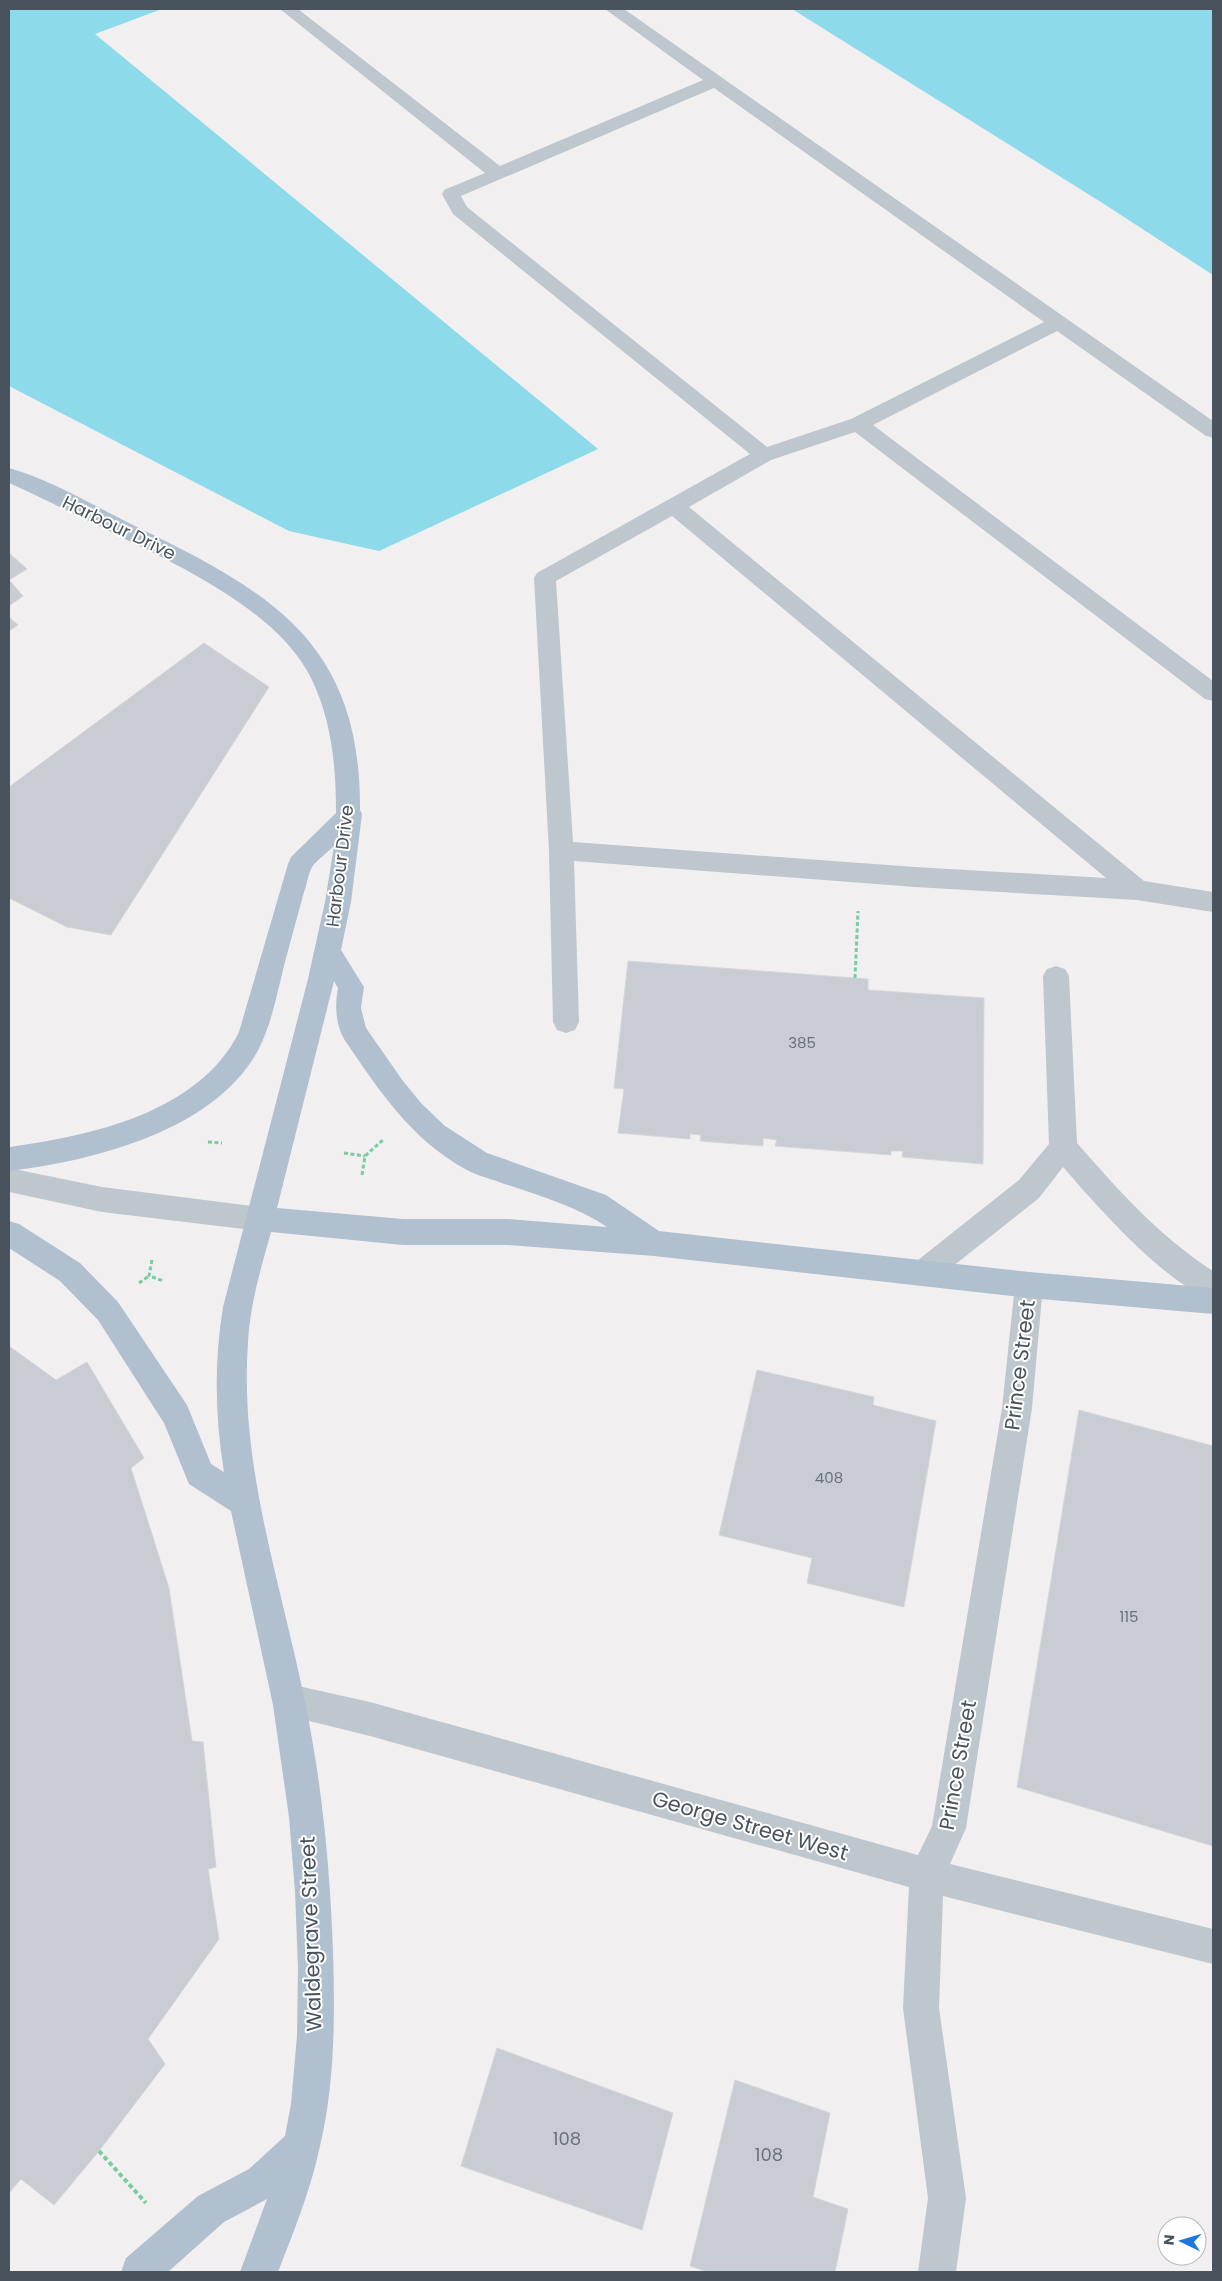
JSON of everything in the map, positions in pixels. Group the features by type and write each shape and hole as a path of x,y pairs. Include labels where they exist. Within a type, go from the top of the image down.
{"main road":[{"name":"Harbour Drive","path":"9,475 162,549 217,579 260,606 293,636 318,670 335,706 347,761 350,814 342,883 328,951 236,1312 230,1381 232,1418 245,1503"},
{"path":"9,1159 80,1148 124,1134 145,1125 196,1097 223,1075 242,1053 252,1033 300,864 350,814"},
{"path":"328,951 351,987 348,1008 353,1031 375,1066 410,1111 435,1134 476,1162 596,1204 654,1243"},
{"path":"260,1219 404,1232 506,1232 654,1243 1029,1285 1213,1301"},
{"path":"9,1233 70,1272 108,1311 176,1415 200,1474 245,1503"},
{"name":"Waldegrave Street","path":"245,1503 289,1700 312,1861 316,1938 317,2012 312,2078 302,2146 281,2216 259,2272"},
{"path":"140,2272 211,2209 262,2182 302,2146"}],"street":[{"path":"288,9 498,174"},
{"path":"613,9 1213,431"},
{"path":"715,81 451,194 460,210 764,455"},
{"path":"566,1022 561,851 545,578 764,455 858,424 1059,322"},
{"path":"858,424 1213,693"},
{"path":"674,506 1138,890"},
{"path":"561,851 915,877 1138,890 1213,902"},
{"path":"1056,976 1063,1147 1136,1225 1186,1271 1213,1287"},
{"path":"923,1273 1029,1189 1063,1147"},
{"path":"9,1180 49,1191 100,1200 260,1219"},
{"name":"Prince Street","path":"937,2272 947,2198 921,2008 927,1875 950,1828 1017,1408 1029,1285"},
{"name":"George Street West","path":"289,1700 370,1719 927,1875 1213,1947"}],"path":[{"path":"362,1175 365,1156 385,1138"},
{"path":"344,1154 365,1156"},
{"path":"152,1260 149,1276 164,1281"}],"water":[{"path":"9,9 162,9 95,34 598,449 379,551 289,531 9,386"},
{"path":"792,9 1213,9 1213,275 1104,204"}],"building":[{"path":"9,553 27,569 9,580"},
{"path":"9,580 23,596 9,606"},
{"path":"9,617 18,625 9,631"},
{"path":"204,643 269,687 111,935 67,927 9,898 9,787"},
{"path":"628,961 868,979 868,990 984,998 983,1164 902,1157 903,1151 891,1151 891,1155 775,1146 777,1140 763,1138 763,1146 700,1141 701,1135 690,1134 690,1139 618,1133 624,1089 614,1088"},
{"path":"9,1346 56,1380 87,1362 144,1458 131,1468 169,1588 192,1741 203,1742 216,1867 208,1869 219,1939 148,2039 165,2064 99,2151 54,2205 21,2179 9,2193"},
{"path":"757,1370 874,1397 873,1405 936,1421 904,1607 807,1583 812,1558 719,1535"},
{"path":"1079,1410 1213,1446 1213,1846 1017,1787"},
{"path":"497,2048 673,2113 642,2230 461,2166"},
{"path":"735,2080 830,2113 813,2197 848,2209 835,2272 708,2272 690,2266"}]}
